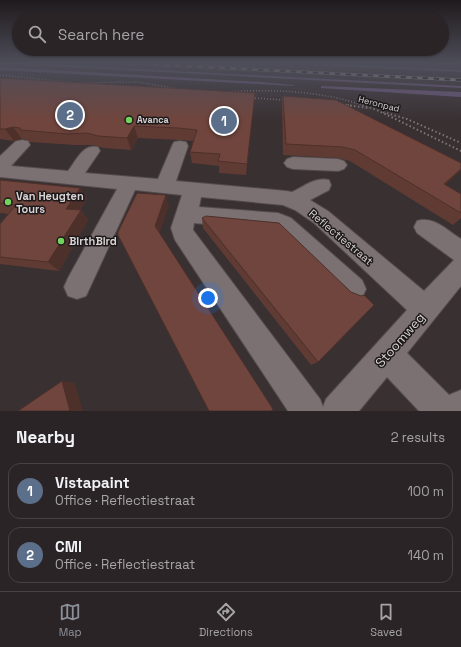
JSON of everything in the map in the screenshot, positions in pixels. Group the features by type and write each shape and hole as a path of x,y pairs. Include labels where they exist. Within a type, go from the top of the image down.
{"street":[{"path":"0,166 22,145"},
{"path":"164,187 180,146"},
{"path":"72,178 92,151"},
{"path":"293,163 338,165"},
{"name":"Reflectiestraat","path":"0,172 286,198 294,201 320,217 426,310"},
{"path":"77,287 129,183"},
{"path":"294,201 322,184"},
{"path":"194,189 182,228 183,232 308,411"},
{"path":"186,214 278,222 284,224 353,289"},
{"path":"425,227 461,252"},
{"name":"Stoomweg","path":"338,411 461,268"},
{"path":"387,354 441,411"},
{"path":"458,411 461,406"}],"path":[{"path":"139,82 183,90"},
{"path":"222,92 260,90 307,93 354,102 377,110 461,151"},
{"path":"252,98 291,100"},
{"name":"Heronpad","path":"336,103 377,110 407,119 461,143"}],"shaded area":[{"path":"225,82 263,82 295,86"},
{"path":"321,86 461,92 461,97 321,88"}],"building":[{"path":"0,82 71,82 255,93 247,164 218,161 220,154 190,152 197,130 134,126 127,138 98,136 87,133 68,134 21,130 20,128 13,127 0,129"},
{"path":"283,96 336,100 461,163 461,169 444,184 461,194 461,213 355,150 343,147 286,144"},
{"path":"0,180 80,188 66,209 81,210 48,262 0,257 0,224 16,205 0,203"},
{"path":"137,193 166,195 155,226 273,409 271,411 209,411 118,235 118,232"},
{"path":"206,216 279,223 351,292 361,296 364,295 374,305 318,362 202,218"},
{"path":"62,381 70,411 18,411"}],"waterway":[{"path":"371,82 461,87"}],"place":[{"name":"CMI","path":"70,115"},
{"name":"Avanca","path":"129,120"},
{"name":"Vistapaint","path":"224,121"},
{"name":"Van Heugten Tours","path":"8,202"},
{"name":"BirthBird","path":"61,241"}]}
